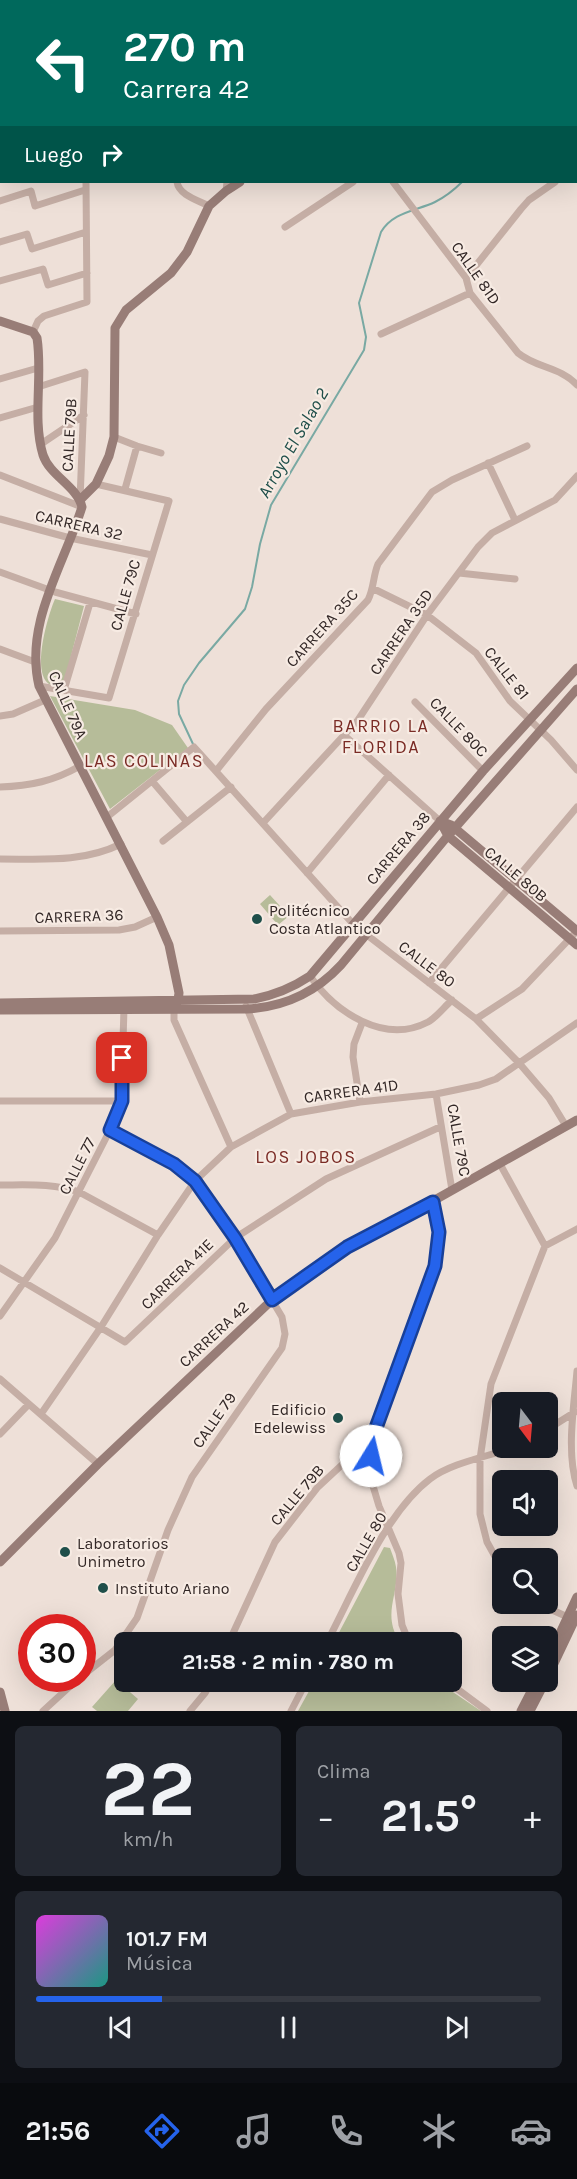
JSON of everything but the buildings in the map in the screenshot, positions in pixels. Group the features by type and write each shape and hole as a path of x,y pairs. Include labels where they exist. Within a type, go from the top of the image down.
{"street":[{"path":"33,332 38,321 44,316 87,302 86,183"},
{"path":"177,183 182,192 209,206"},
{"path":"285,227 351,183"},
{"name":"CALLE 81D","path":"394,183 466,278 470,293 518,353 570,377 577,385"},
{"path":"466,278 529,200 554,183"},
{"path":"81,503 96,484 109,456 114,436 115,328 126,310 171,273 186,252 209,206 226,186"},
{"path":"0,201 31,191 36,206 86,190"},
{"path":"0,242 27,234 32,249 87,232"},
{"path":"0,282 43,269 48,285 87,273"},
{"path":"381,334 470,293"},
{"path":"0,321 33,332 38,343 38,407 45,461 81,503"},
{"path":"0,379 38,368"},
{"name":"CALLE 79B","path":"38,387 86,372 81,503"},
{"path":"0,418 38,407"},
{"path":"41,444 84,415"},
{"path":"114,436 161,453"},
{"path":"96,484 125,489 137,446"},
{"name":"CARRERA 35C","path":"216,771 266,709 368,600 374,589 373,576 378,564 432,492 452,480 527,446"},
{"path":"488,463 514,520"},
{"path":"0,475 81,503"},
{"name":"CARRERA 35D","path":"263,823 374,699 427,615 477,547 492,533 555,500 577,476"},
{"name":"CALLE 79C","path":"64,690 110,698 136,614 170,501 125,489"},
{"name":"CALLE 79A","path":"81,503 40,622 35,662 39,686 121,844 169,945 176,1005 174,1020 231,1147"},
{"name":"CARRERA 32","path":"0,519 70,538 152,555"},
{"path":"0,572 50,591 136,614"},
{"path":"459,573 516,579"},
{"name":"CALLE 81","path":"374,589 427,615 476,653 510,701 542,731 577,770"},
{"path":"39,686 64,690 90,603"},
{"path":"0,649 35,662"},
{"name":"CARRERA 38","path":"246,1004 284,991 309,976 483,771 577,668"},
{"name":"CARRERA 38","path":"0,1003 272,1006 289,1001 317,986 330,977 367,935 451,832 577,689"},
{"path":"0,716 13,714 45,700"},
{"name":"CALLE 80C","path":"416,702 483,771"},
{"name":"CALLE 80B","path":"344,735 574,942"},
{"name":"CALLE 80","path":"152,781 194,747 354,925 476,1019 549,1098 566,1126"},
{"path":"0,787 44,783 80,766"},
{"path":"308,873 389,775"},
{"path":"107,817 152,781 187,822"},
{"path":"163,841 231,787"},
{"path":"429,983 577,807"},
{"path":"0,859 78,858 121,844"},
{"name":"CALLE 80B","path":"512,884 577,931"},
{"name":"CARRERA 36","path":"0,931 119,930 135,927 157,917"},
{"path":"476,1019 522,989 574,942 577,931"},
{"path":"309,976 321,991 362,1023 384,1030 404,1029 429,1022 452,999"},
{"path":"246,1004 291,1114"},
{"name":"CARRERA 38","path":"0,1010 124,1009 176,1005"},
{"name":"CALLE 77","path":"0,1316 55,1238 110,1130 122,1101 124,1009"},
{"path":"360,1102 353,1057 354,1044 362,1023"},
{"name":"CARRERA 41D","path":"41,1414 101,1327 158,1235 195,1181 231,1147 291,1114 360,1102 436,1094 496,1079 577,1023"},
{"name":"CALLE 79C","path":"436,1094 452,1191"},
{"path":"0,1101 122,1101"},
{"name":"CARRERA 42","path":"0,1562 98,1464 272,1300 347,1247 433,1202 577,1120"},
{"name":"CARRERA 41E","path":"101,1327 125,1342 235,1238 326,1179 441,1127"},
{"name":"CALLE 79","path":"96,1665 115,1650 136,1618 168,1530 192,1477 282,1348 285,1334 282,1317 272,1300 235,1238 195,1181 174,1164 110,1130"},
{"path":"500,1164 545,1246"},
{"path":"0,1185 48,1185 79,1192 158,1235"},
{"name":"CALLE 79B","path":"234,1632 275,1542 317,1488 373,1436 435,1266 439,1232 433,1202"},
{"path":"492,1551 487,1542 480,1514 480,1459 491,1384 545,1246 577,1229"},
{"path":"0,1268 101,1327"},
{"path":"577,1371 573,1471 577,1486"},
{"path":"0,1379 98,1464"},
{"path":"0,1434 28,1405"},
{"path":"558,1423 575,1412"},
{"path":"373,1436 370,1476 387,1527 399,1553 401,1563 398,1594 405,1632"},
{"name":"CALLE 80","path":"332,1632 387,1527 417,1491 431,1478 456,1466 492,1455"},
{"path":"558,1652 573,1617 577,1597"},
{"path":"558,1611 573,1617"},
{"path":"558,1642 573,1617"},
{"path":"0,1692 5,1711"},
{"name":"CALLE 79","path":"43,1711 64,1692"},
{"path":"190,1711 205,1692"},
{"path":"291,1711 301,1692"},
{"path":"461,1692 487,1711"},
{"path":"521,1711 531,1692"},
{"path":"530,1711 540,1692"}],"green space":[{"path":"55,599 84,606 63,687 49,684 41,668 43,643"},
{"path":"50,696 135,710 172,725 188,748 110,809"},
{"path":"270,895 289,916 278,925 260,904"},
{"path":"384,1547 390,1548 397,1577 391,1613 395,1632 339,1632"},
{"path":"114,1682 114,1692 130,1692 138,1699 128,1711 97,1711 92,1707"},
{"path":"308,1692 453,1692 481,1711 298,1711"}],"waterway":[{"name":"Arroyo El Salao 2","path":"193,744 179,714 178,701 184,685 199,663 245,609 271,505 364,350 366,337 359,303 381,232 398,216 439,200 461,183"}],"place":[{"name":"Politécnico Costa Atlantico","path":"257,919"},
{"name":"Edificio Edelewiss","path":"338,1418"},
{"name":"Laboratorios Unimetro","path":"65,1552"},
{"name":"Instituto Ariano","path":"103,1588"}],"district":[{"name":"BARRIO LA FLORIDA","path":"381,736"},
{"name":"LAS COLINAS","path":"144,761"},
{"name":"LOS JOBOS","path":"306,1157"}],"route":[{"path":"122,1058 122,1101 110,1130 174,1164 195,1181 235,1238 272,1300 347,1247 433,1202 439,1232 435,1266 373,1436 371,1456"}]}
